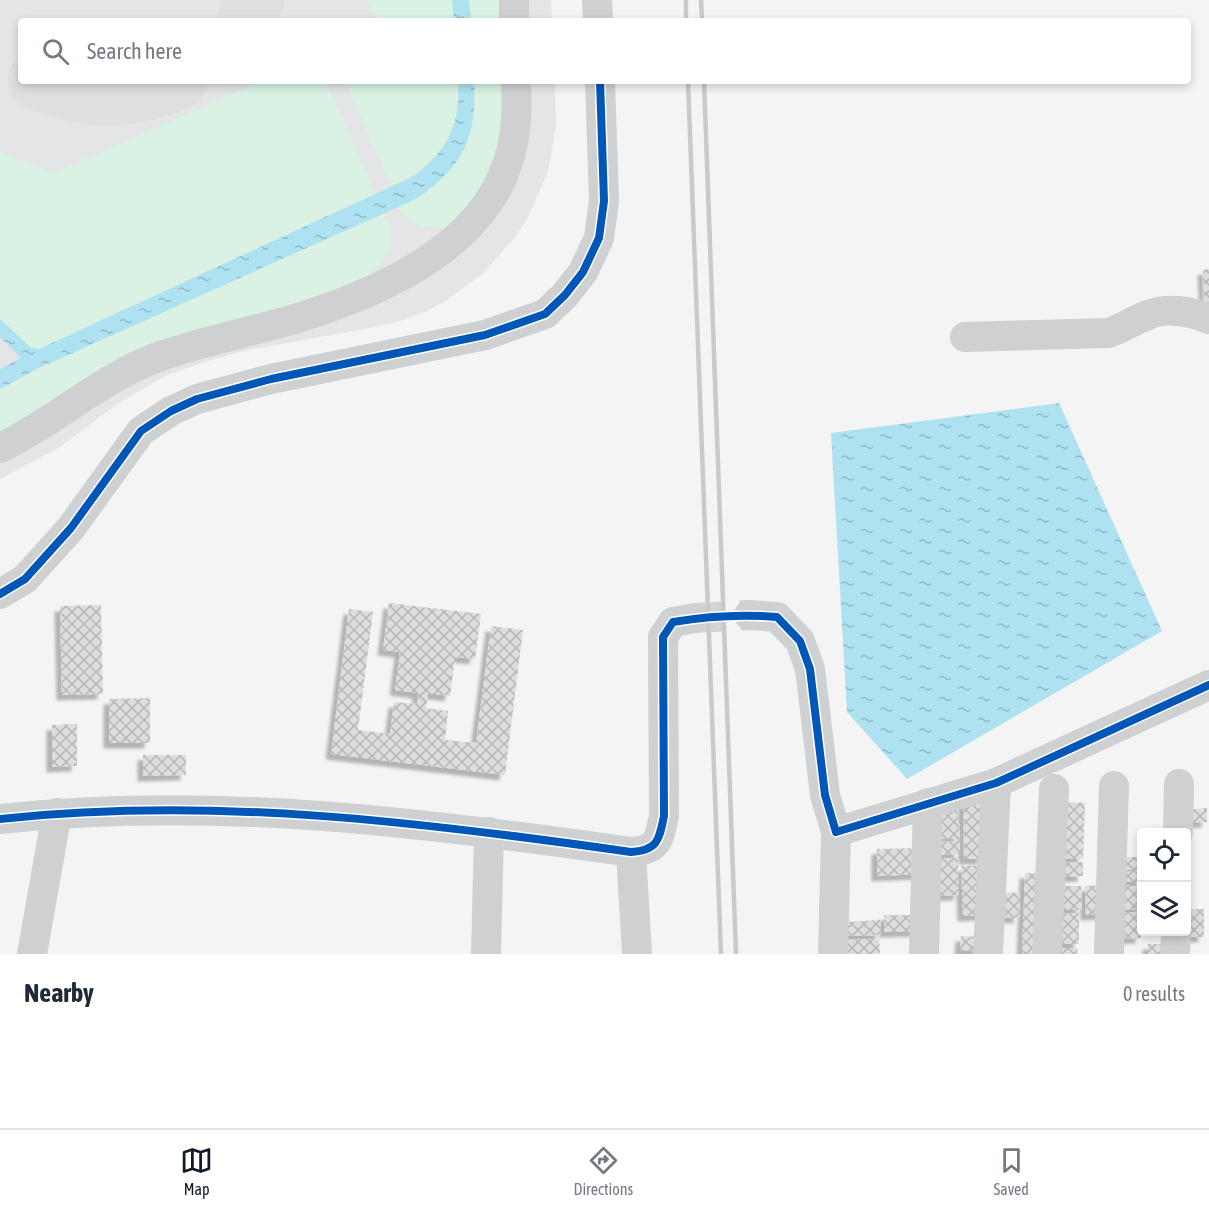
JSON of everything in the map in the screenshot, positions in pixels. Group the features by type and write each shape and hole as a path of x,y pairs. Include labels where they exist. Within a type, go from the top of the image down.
{"street":[{"path":"514,0 514,18"},
{"path":"597,0 598,18"},
{"path":"0,448 42,425 113,377 136,366 162,355 303,316 349,300 393,280 440,252 480,213 497,188 508,163 515,135 516,84"},
{"path":"0,594 25,579 71,528 141,431 171,411 196,399 271,379 485,335 545,314 584,272 599,238 604,201 600,84"},
{"path":"965,336 1108,333 1160,311 1195,313 1209,320"},
{"path":"749,615 777,617 800,641 810,669 825,795 836,832 833,954"},
{"path":"0,819 57,813 196,810 360,818 489,832 631,852 646,851 660,839 664,816 663,637 674,622 695,618"},
{"path":"836,832 996,783 1209,685"},
{"path":"988,954 996,783"},
{"path":"1178,828 1179,784"},
{"path":"1109,954 1114,786"},
{"path":"1047,954 1054,789"},
{"path":"924,954 928,803"},
{"path":"32,954 57,813"},
{"path":"486,954 489,832"},
{"path":"631,852 637,954"},
{"path":"1175,954 1176,936"}],"shaded area":[{"path":"0,0 551,0 552,18 18,18 18,84 555,84 556,126 548,171 529,215 516,236 482,274 447,300 427,311 400,321 248,350 167,375 117,404 60,447 0,479"}],"green space":[{"path":"368,0 452,0 454,18 376,18"},
{"path":"469,0 504,0 505,18 471,18"},
{"path":"255,84 326,84 389,226 391,246 380,266 360,282 0,437 0,389 39,368 39,349 31,348 0,319 0,152 54,173"},
{"path":"346,84 458,84 456,117 444,145 423,168 393,186 416,199 445,175 463,149 472,119 474,84 507,84 502,140 479,197 448,228 424,226 413,222 403,214"}],"water":[{"path":"452,0 469,0 471,18 454,18"},
{"path":"458,84 474,84 470,135 464,149 446,175 416,199 39,368 0,389 0,369 21,358 0,337 0,319 31,348 39,349 412,177 443,147 454,124"},
{"path":"1059,403 1162,631 907,779 847,712 831,433"}],"building":[{"path":"1209,269 1209,308 1205,309 1203,270"},
{"path":"389,603 481,614 475,659 455,657 450,696 428,693 426,708 448,711 445,740 476,743 491,626 523,630 505,775 331,754 349,609 373,612 358,730 390,734 394,702 417,704 418,693 395,690 400,652 383,650"},
{"path":"101,605 103,694 62,695 60,606"},
{"path":"150,698 150,743 109,743 109,699"},
{"path":"77,724 77,766 52,767 52,725"},
{"path":"143,755 186,755 186,775 143,776"},
{"path":"963,800 982,800 983,859 964,859"},
{"path":"1059,802 1085,803 1083,859 1056,858"},
{"path":"958,808 960,839 935,839 937,809"},
{"path":"1207,808 1207,822 1186,823 1185,810"},
{"path":"959,841 960,854 932,855 932,842"},
{"path":"922,848 923,874 877,876 877,849"},
{"path":"1121,857 1137,857 1137,870 1121,870"},
{"path":"932,858 958,858 959,895 933,896"},
{"path":"1083,862 1083,876 1059,877 1059,863"},
{"path":"984,865 985,915 963,916 961,866"},
{"path":"1121,871 1137,872 1137,882 1120,881"},
{"path":"1025,873 1049,874 1046,954 1022,954"},
{"path":"1108,885 1109,914 1086,915 1085,886"},
{"path":"1117,885 1137,887 1137,910 1115,909"},
{"path":"1052,886 1081,886 1082,910 1053,910"},
{"path":"994,892 1020,893 1019,918 993,917"},
{"path":"1191,909 1204,909 1204,937 1182,937 1191,936"},
{"path":"1120,912 1137,912 1137,936 1141,936 1141,938 1120,939"},
{"path":"1079,913 1079,944 1053,944 1053,914"},
{"path":"884,915 919,915 920,931 884,932"},
{"path":"880,920 881,935 845,936 845,922"},
{"path":"961,936 981,937 980,951 960,950"},
{"path":"879,939 880,954 841,954 841,940"},
{"path":"1148,944 1170,944 1170,954 1148,954"},
{"path":"1053,948 1077,948 1078,954 1053,954"}],"taxiway":[{"path":"247,18 256,0"},
{"path":"44,84 73,93 108,97 143,93 171,84"}],"tunnel":[{"path":"695,618 749,615"}],"railway":[{"path":"686,0 686,18"},
{"path":"701,0 702,18"},
{"path":"688,84 721,954"},
{"path":"704,84 736,954"}],"cycle path":[{"path":"0,594 25,579 71,528 141,431 171,411 197,399 271,379 485,335 545,314 565,295 583,272 599,238 604,201 600,84"},
{"path":"0,819 158,810 237,811 395,822 631,852 647,849 656,842 664,816 663,637 673,622 699,618 777,617 800,641 810,669 825,795 836,832 996,783 1209,685"}]}
